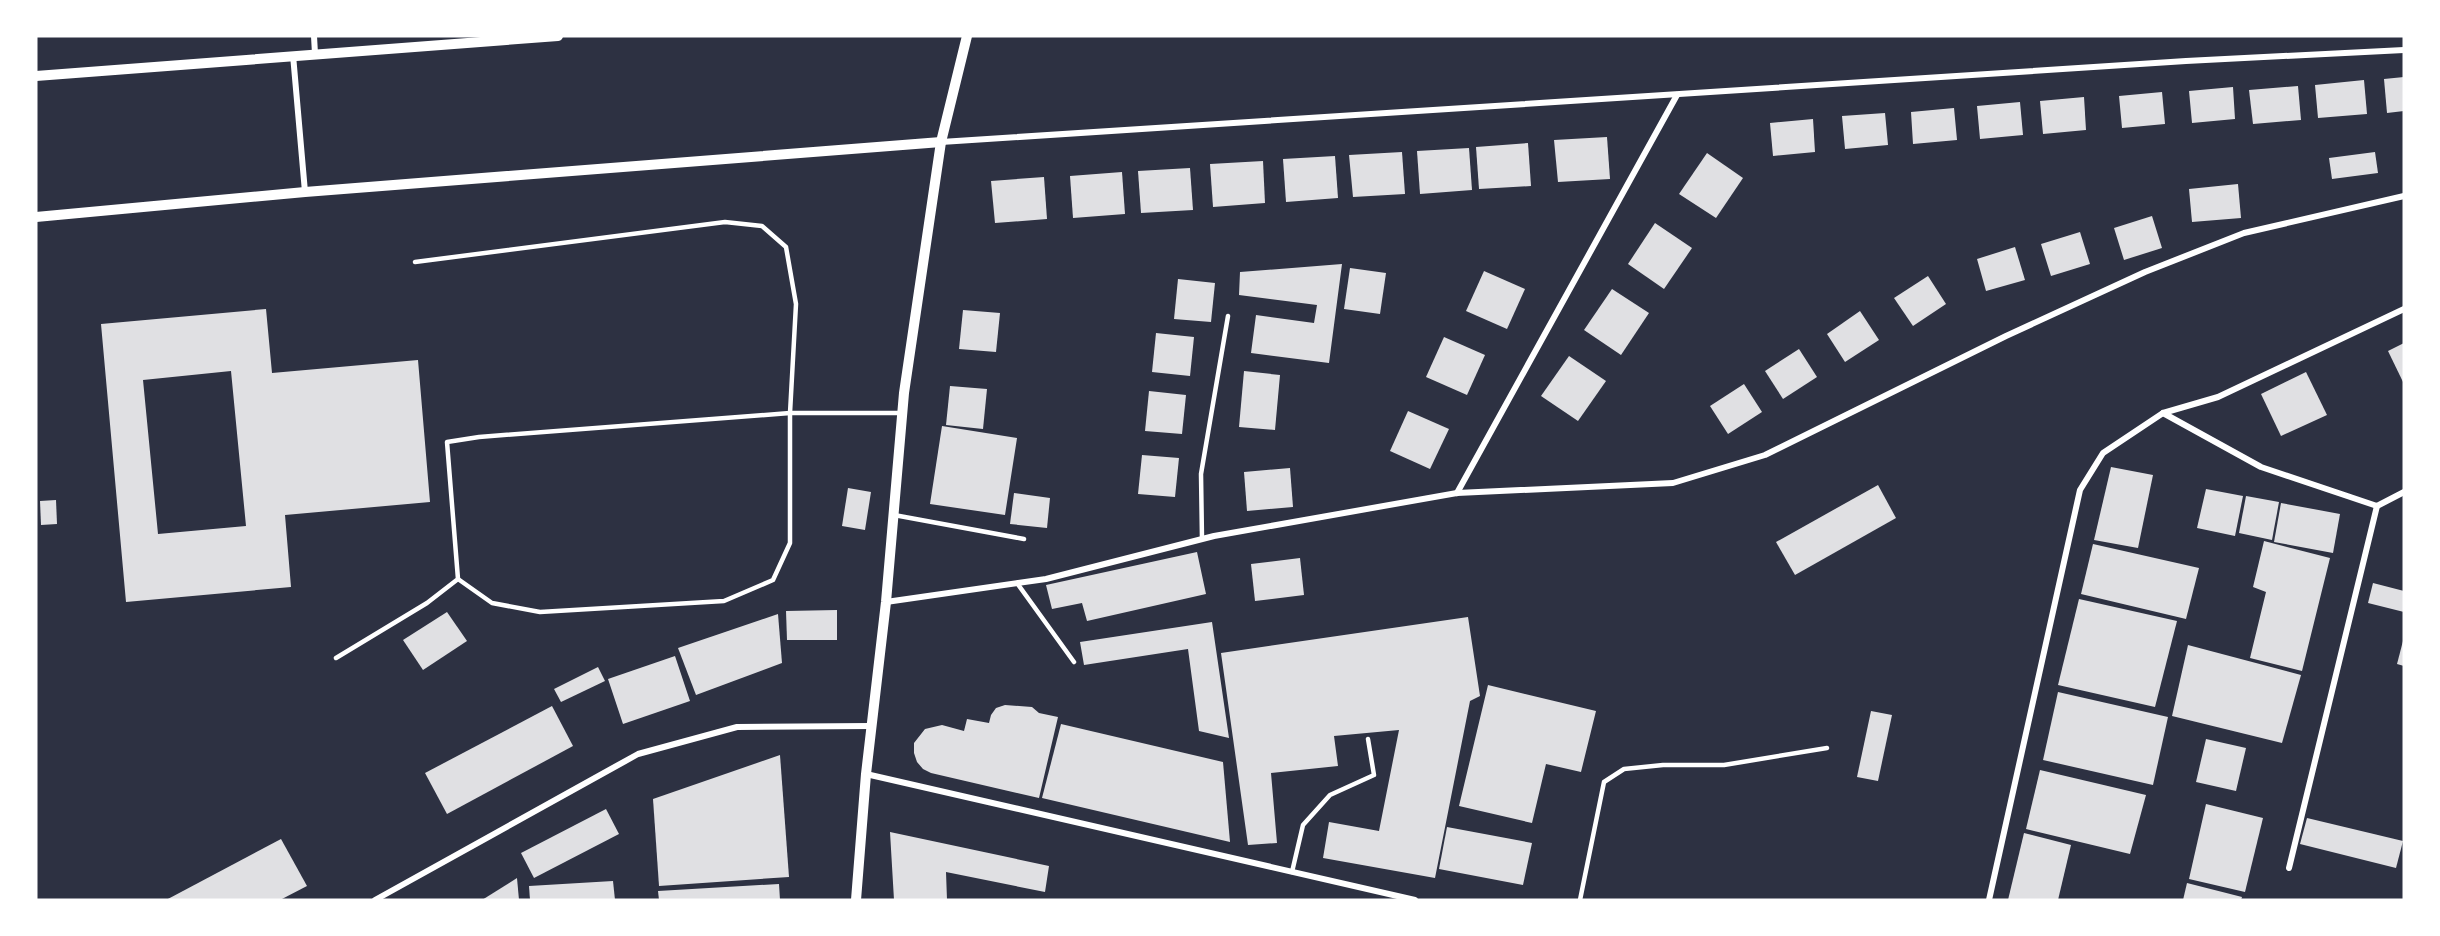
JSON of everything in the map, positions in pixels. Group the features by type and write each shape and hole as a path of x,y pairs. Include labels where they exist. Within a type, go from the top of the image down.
{"street":[{"path":"314,36 315,54"},
{"path":"36,76 558,36"},
{"path":"856,900 866,774 886,602 903,413 940,142 967,36"},
{"path":"36,217 305,192 940,142 2404,50"},
{"path":"293,55 305,192"},
{"path":"1457,493 1677,95"},
{"path":"886,602 1046,579 1202,539 1457,493 1673,483 1765,455 2006,336 2145,272 2244,234 2404,196"},
{"path":"1989,900 2080,490 2103,453 2163,413 2218,397 2404,309"},
{"path":"2163,413 2261,467 2377,506 2404,492"},
{"path":"2289,868 2377,506"},
{"path":"375,900 638,754 737,727 871,726"},
{"path":"866,774 1415,900"}],"lane":[{"path":"415,262 725,222 762,226 786,248 796,304 790,412 790,543 774,580 724,601 540,612 492,603 458,579"},
{"path":"1202,539 1201,474 1228,316"},
{"path":"458,579 447,442 790,412 903,413"},
{"path":"894,514 1024,539"},
{"path":"336,658 427,603 458,579"},
{"path":"1017,583 1074,662"},
{"path":"1292,872 1303,825 1330,795 1374,776 1368,739"},
{"path":"1580,900 1604,782 1624,769 1663,765 1724,765 1827,748"}],"building":[{"path":"2404,77 2404,111 2387,113 2384,79"},
{"path":"2364,80 2367,114 2318,118 2315,85"},
{"path":"2298,86 2301,120 2253,124 2249,90"},
{"path":"2233,87 2235,119 2192,123 2189,91"},
{"path":"2162,92 2165,124 2122,128 2119,96"},
{"path":"2084,97 2086,130 2043,134 2040,101"},
{"path":"2020,102 2023,135 1980,139 1977,106"},
{"path":"1954,108 1957,140 1913,144 1911,112"},
{"path":"1885,113 1888,145 1845,149 1842,116"},
{"path":"1813,119 1815,152 1773,156 1770,123"},
{"path":"1607,137 1610,179 1558,182 1554,140"},
{"path":"1528,143 1531,186 1479,189 1476,147"},
{"path":"1469,148 1472,190 1420,194 1417,151"},
{"path":"1402,152 1405,194 1353,197 1349,155"},
{"path":"2375,152 2378,173 2332,179 2329,158"},
{"path":"1707,153 1743,178 1716,218 1679,194"},
{"path":"1335,156 1338,198 1286,202 1283,159"},
{"path":"1263,161 1265,203 1213,207 1210,164"},
{"path":"1190,168 1193,210 1141,213 1138,171"},
{"path":"1122,172 1125,214 1073,218 1070,176"},
{"path":"1044,177 1047,219 995,223 991,181"},
{"path":"2238,184 2241,218 2192,222 2189,189"},
{"path":"2152,216 2162,248 2124,260 2114,228"},
{"path":"1655,223 1692,248 1664,289 1628,264"},
{"path":"2080,232 2090,264 2051,276 2041,244"},
{"path":"2015,247 2025,280 1986,291 1977,259"},
{"path":"1342,264 1329,363 1251,353 1256,315 1314,323 1317,305 1239,295 1240,272"},
{"path":"1350,268 1386,273 1380,314 1344,309"},
{"path":"1484,271 1525,289 1507,329 1466,311"},
{"path":"1928,276 1946,304 1913,326 1894,298"},
{"path":"1178,279 1215,283 1211,322 1174,319"},
{"path":"1612,289 1649,313 1621,355 1584,330"},
{"path":"266,309 272,373 418,360 430,502 285,515 291,587 126,602 101,324","holes":["231,371 246,526 158,534 143,380"]},
{"path":"963,310 1000,313 996,352 959,349"},
{"path":"1860,311 1879,340 1845,362 1827,334"},
{"path":"1156,333 1194,337 1190,376 1152,372"},
{"path":"1444,337 1485,355 1467,395 1426,377"},
{"path":"2404,343 2404,384 2388,351"},
{"path":"1799,349 1817,377 1783,399 1765,371"},
{"path":"1569,356 1606,381 1578,421 1541,396"},
{"path":"1244,371 1280,375 1275,430 1239,427"},
{"path":"2306,372 2327,415 2281,436 2261,394"},
{"path":"1744,384 1762,412 1728,434 1710,406"},
{"path":"950,386 987,389 983,429 946,425"},
{"path":"1149,391 1186,395 1182,434 1145,431"},
{"path":"1408,411 1449,429 1430,469 1390,451"},
{"path":"942,426 1017,438 1005,515 930,504"},
{"path":"1142,455 1179,458 1175,497 1138,494"},
{"path":"2111,467 2153,475 2138,548 2094,540"},
{"path":"1290,468 1293,507 1247,511 1244,472"},
{"path":"1878,485 1896,518 1795,575 1776,542"},
{"path":"848,488 871,492 865,530 842,526"},
{"path":"2206,489 2243,496 2235,536 2197,528"},
{"path":"1014,493 1050,498 1047,528 1010,524"},
{"path":"2246,496 2279,502 2272,540 2239,533"},
{"path":"56,500 57,524 41,525 40,501"},
{"path":"2281,503 2340,514 2333,553 2274,542"},
{"path":"2264,541 2330,558 2302,671 2250,658 2266,592 2253,587"},
{"path":"2093,544 2199,568 2186,619 2081,594"},
{"path":"1197,552 1206,594 1087,621 1082,603 1052,609 1046,585"},
{"path":"1300,558 1304,595 1255,601 1251,564"},
{"path":"2373,583 2404,591 2404,612 2368,603"},
{"path":"2079,599 2177,621 2155,707 2058,685"},
{"path":"837,610 837,640 787,640 786,611"},
{"path":"447,612 467,641 423,670 403,640"},
{"path":"778,614 782,663 696,695 678,648"},
{"path":"1468,617 1480,696 1470,701 1435,878 1323,858 1329,822 1379,831 1399,730 1334,736 1338,766 1271,773 1277,843 1248,845 1221,653"},
{"path":"1212,622 1229,738 1199,731 1188,649 1084,665 1080,642"},
{"path":"2404,641 2404,666 2397,664"},
{"path":"2188,645 2301,675 2282,743 2172,716"},
{"path":"675,656 690,701 623,724 608,679"},
{"path":"598,667 605,681 561,702 554,689"},
{"path":"1488,685 1596,711 1581,772 1546,764 1532,823 1459,806"},
{"path":"2058,692 2168,717 2153,785 2043,760"},
{"path":"1005,705 1032,707 1039,713 1058,717 1039,798 931,773 917,762 914,743 925,729 942,725 964,731 967,719 989,723 996,708"},
{"path":"552,706 573,746 447,814 425,773"},
{"path":"1871,711 1892,715 1878,781 1857,777"},
{"path":"1061,724 1223,762 1230,842 1042,798"},
{"path":"2206,739 2246,748 2236,791 2196,782"},
{"path":"780,755 789,877 659,886 653,799"},
{"path":"2040,770 2146,795 2130,854 2026,829"},
{"path":"2206,804 2263,818 2245,892 2189,879"},
{"path":"606,809 619,834 534,878 521,853"},
{"path":"2307,818 2403,841 2396,868 2300,844"},
{"path":"1447,827 1532,843 1523,885 1439,869"},
{"path":"890,832 1049,866 1045,892 946,872 947,900 894,900"},
{"path":"2024,833 2071,845 2058,900 2008,900"},
{"path":"281,839 307,886 280,900 166,900"},
{"path":"517,878 519,900 482,900"},
{"path":"613,881 615,900 530,900 529,886"},
{"path":"2187,883 2242,897 2241,900 2183,900"},
{"path":"779,884 780,900 659,900 658,891"}]}
